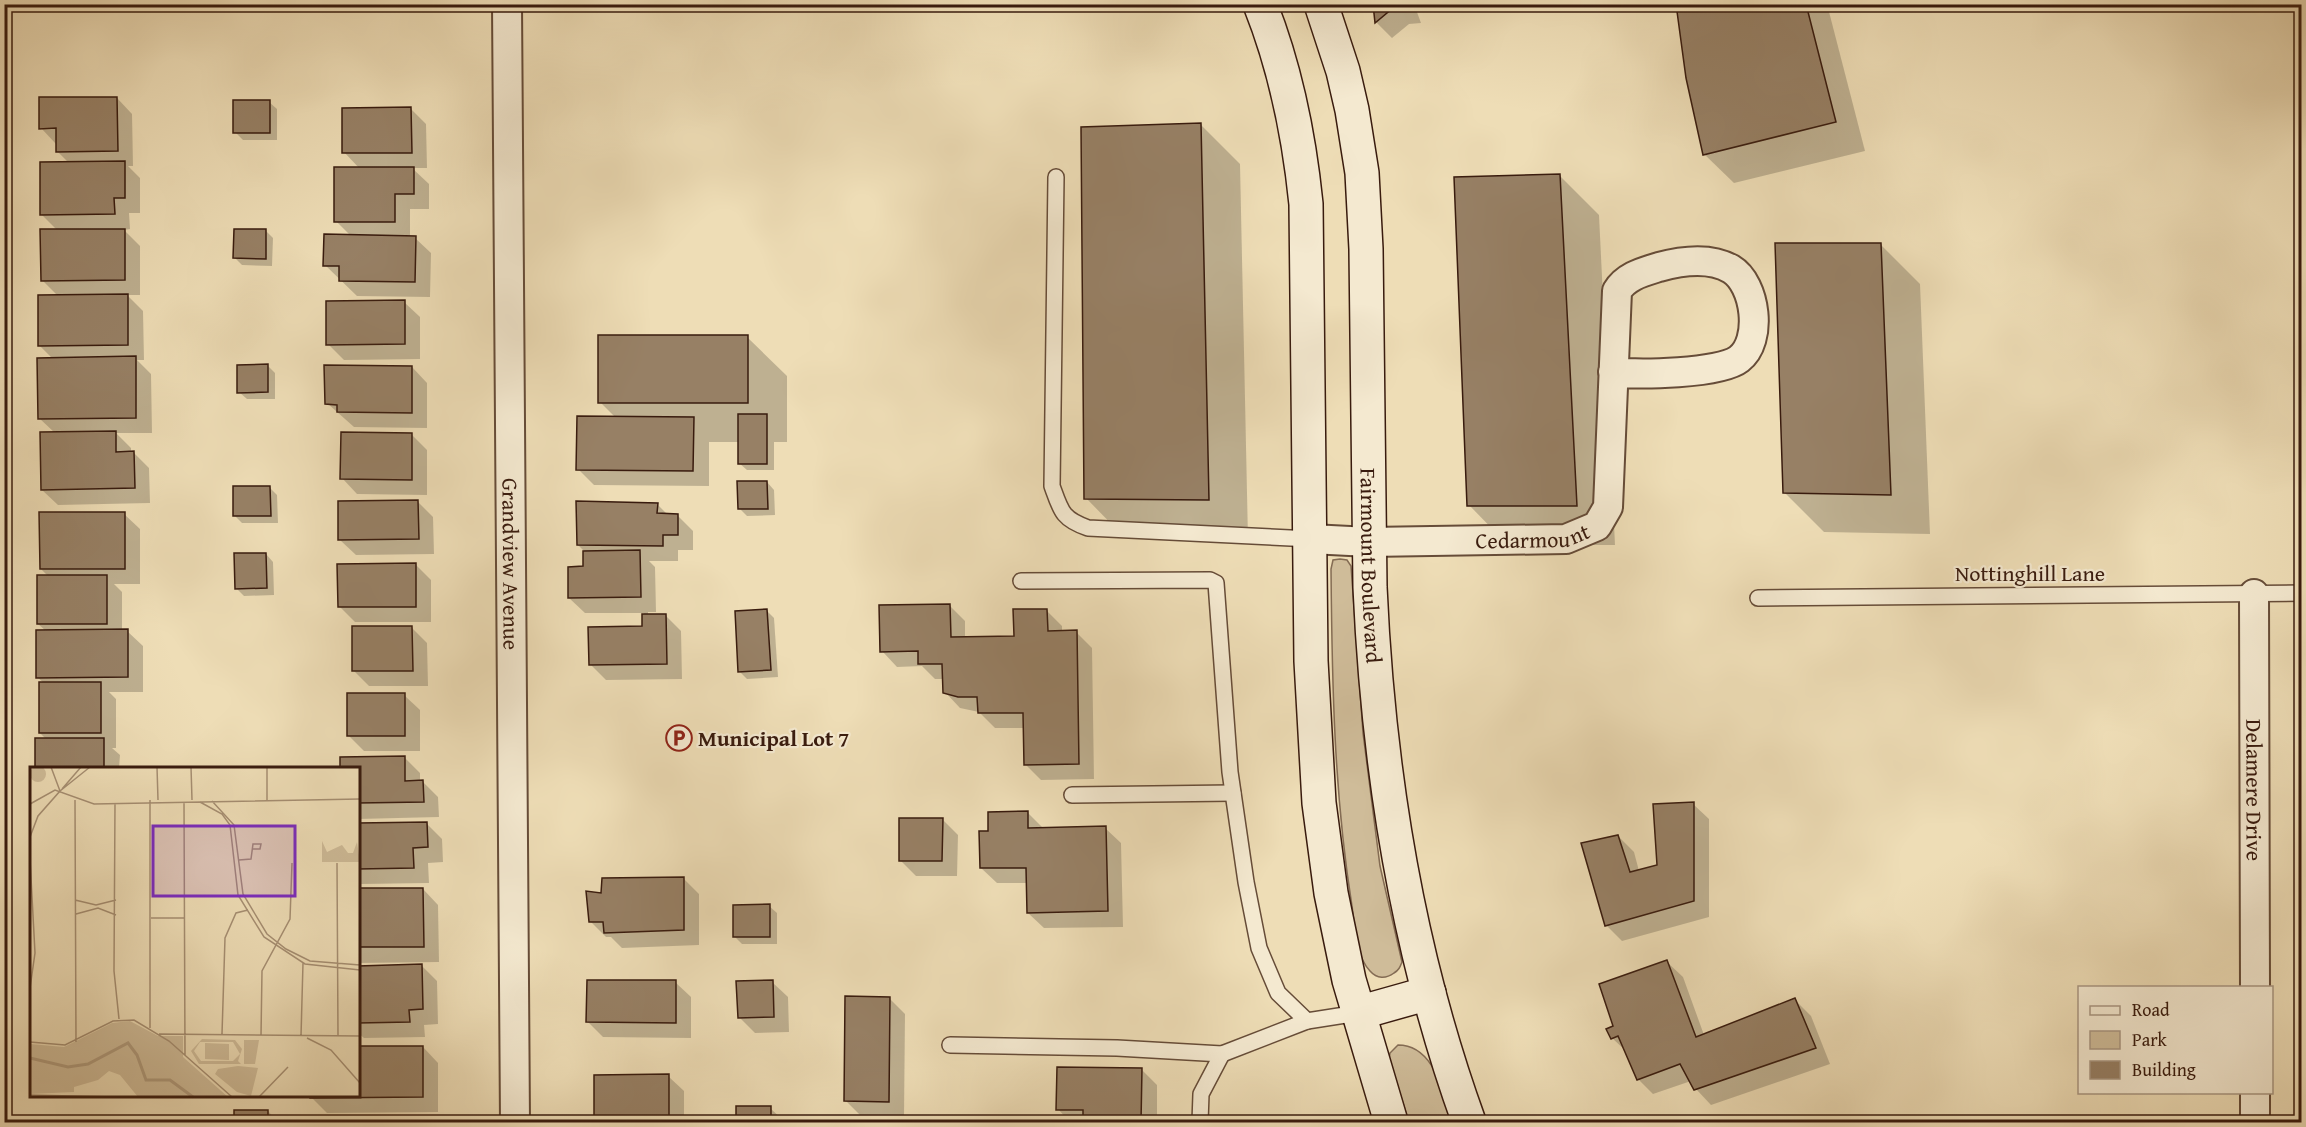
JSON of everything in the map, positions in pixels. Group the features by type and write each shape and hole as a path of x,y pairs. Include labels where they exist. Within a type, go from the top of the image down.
{"main road":[{"path":"1260,4 1277,52 1296,129 1306,204 1313,708 1319,803 1331,893 1358,1013 1390,1122"},
{"name":"Fairmount Boulevard","path":"1321,4 1345,81 1362,173 1366,249 1372,638 1383,749 1404,882 1429,993 1469,1122"},
{"path":"1358,1013 1429,993"}],"street":[{"name":"Grandview Avenue","path":"507,4 515,1122"},
{"name":"Cedarmount","path":"1311,539 1369,542 1566,539 1597,526 1608,507 1613,372 1617,291 1622,281 1657,268 1690,261 1710,263 1731,269 1744,283 1755,323 1753,339 1738,361 1707,371 1613,372"},
{"name":"Delamere Drive","path":"2254,594 2254,986"},
{"path":"2255,1094 2255,1122"}],"lane":[{"path":"1056,177 1052,486 1060,508 1070,522 1088,528 1311,539"},
{"path":"1021,581 1210,579 1216,583 1233,793 1246,882 1259,948 1278,993 1307,1021"},
{"name":"Nottinghill Lane","path":"1758,598 2301,593"},
{"path":"1072,795 1233,793"},
{"path":"950,1045 1117,1048 1222,1054 1307,1021 1358,1013"},
{"path":"1200,1122 1202,1094 1222,1054"}],"green space":[{"path":"1333,560 1347,560 1351,566 1363,733 1380,866 1402,962 1397,971 1385,977 1376,976 1370,971 1361,957 1355,931 1341,822 1333,696 1331,569"},
{"path":"1398,1045 1411,1047 1429,1062 1441,1085 1454,1122 1409,1122 1389,1059 1390,1053"}],"building":[{"path":"1373,4 1405,4 1407,8 1393,8 1375,23"},
{"path":"1676,4 1806,4 1836,122 1703,155 1686,78"},
{"path":"39,97 117,97 118,151 56,152 56,128 39,129"},
{"path":"233,100 270,100 270,133 233,133"},
{"path":"411,107 412,153 342,153 342,108"},
{"path":"1201,123 1209,500 1084,499 1081,127"},
{"path":"125,161 125,198 114,198 115,214 40,215 40,162"},
{"path":"334,167 414,167 414,194 395,194 395,222 334,222"},
{"path":"1560,174 1577,506 1467,506 1454,177"},
{"path":"40,229 125,229 125,280 41,281"},
{"path":"234,229 266,229 266,259 233,258"},
{"path":"324,234 416,236 415,282 339,281 339,266 323,266"},
{"path":"1775,243 1881,243 1891,495 1783,493"},
{"path":"128,294 128,345 38,346 38,295"},
{"path":"405,300 405,344 326,345 326,301"},
{"path":"598,335 748,335 748,403 598,403"},
{"path":"136,356 136,418 38,419 37,358"},
{"path":"268,364 268,392 237,393 237,365"},
{"path":"324,365 412,366 412,413 337,412 337,405 325,404"},
{"path":"738,414 767,414 767,464 738,464"},
{"path":"577,416 694,417 693,471 576,470"},
{"path":"116,431 116,452 134,451 135,488 41,490 40,432"},
{"path":"341,432 412,433 412,480 340,479"},
{"path":"737,481 767,481 768,509 738,509"},
{"path":"233,486 270,486 271,516 233,516"},
{"path":"418,500 419,539 338,540 338,501"},
{"path":"576,501 658,503 657,513 678,514 678,535 663,535 663,546 577,545"},
{"path":"39,512 125,512 125,569 40,569"},
{"path":"640,550 641,597 568,598 568,567 583,566 583,551"},
{"path":"234,553 266,553 267,588 235,589"},
{"path":"416,563 416,607 338,607 337,564"},
{"path":"37,575 107,575 107,624 37,624"},
{"path":"950,604 951,637 1014,636 1013,609 1047,609 1048,631 1077,630 1079,764 1024,765 1023,713 978,713 977,697 958,697 943,693 942,664 918,664 918,651 880,652 879,605"},
{"path":"767,609 771,670 738,672 735,611"},
{"path":"642,614 666,614 667,664 589,665 588,627 642,626"},
{"path":"352,626 412,626 413,671 352,671"},
{"path":"128,629 128,677 36,678 36,630"},
{"path":"39,682 101,682 101,733 39,733"},
{"path":"347,693 405,693 405,736 347,736"},
{"path":"35,738 104,738 104,767 35,767"},
{"path":"405,756 405,781 423,780 424,802 360,803 360,767 340,767 340,757"},
{"path":"1694,802 1694,901 1605,926 1581,843 1618,835 1630,872 1657,865 1653,804"},
{"path":"1028,811 1028,828 1106,826 1108,911 1027,913 1026,868 980,868 979,831 988,831 988,812"},
{"path":"899,818 943,818 942,861 899,861"},
{"path":"427,822 428,847 413,848 414,868 360,869 360,823"},
{"path":"684,877 684,930 604,933 603,922 589,922 586,891 601,893 602,878"},
{"path":"360,888 423,888 424,947 360,947"},
{"path":"770,904 770,937 733,937 733,905"},
{"path":"1667,960 1696,1037 1795,998 1816,1048 1694,1090 1680,1064 1637,1080 1618,1036 1611,1039 1606,1029 1613,1026 1599,984"},
{"path":"422,964 423,1009 409,1010 410,1022 360,1023 360,966"},
{"path":"587,980 676,980 676,1023 586,1022"},
{"path":"773,980 774,1017 738,1018 736,981"},
{"path":"845,996 890,997 889,1102 844,1101"},
{"path":"360,1046 423,1046 423,1097 310,1098 360,1097"},
{"path":"1057,1067 1142,1068 1141,1122 1060,1122 1060,1119 1083,1120 1083,1110 1056,1110"},
{"path":"669,1074 669,1122 594,1122 594,1075"},
{"path":"736,1106 771,1106 771,1122 736,1122"},
{"path":"234,1110 268,1110 268,1122 234,1122"}],"place":[{"name":"Municipal Lot 7","path":"679,738"}]}
